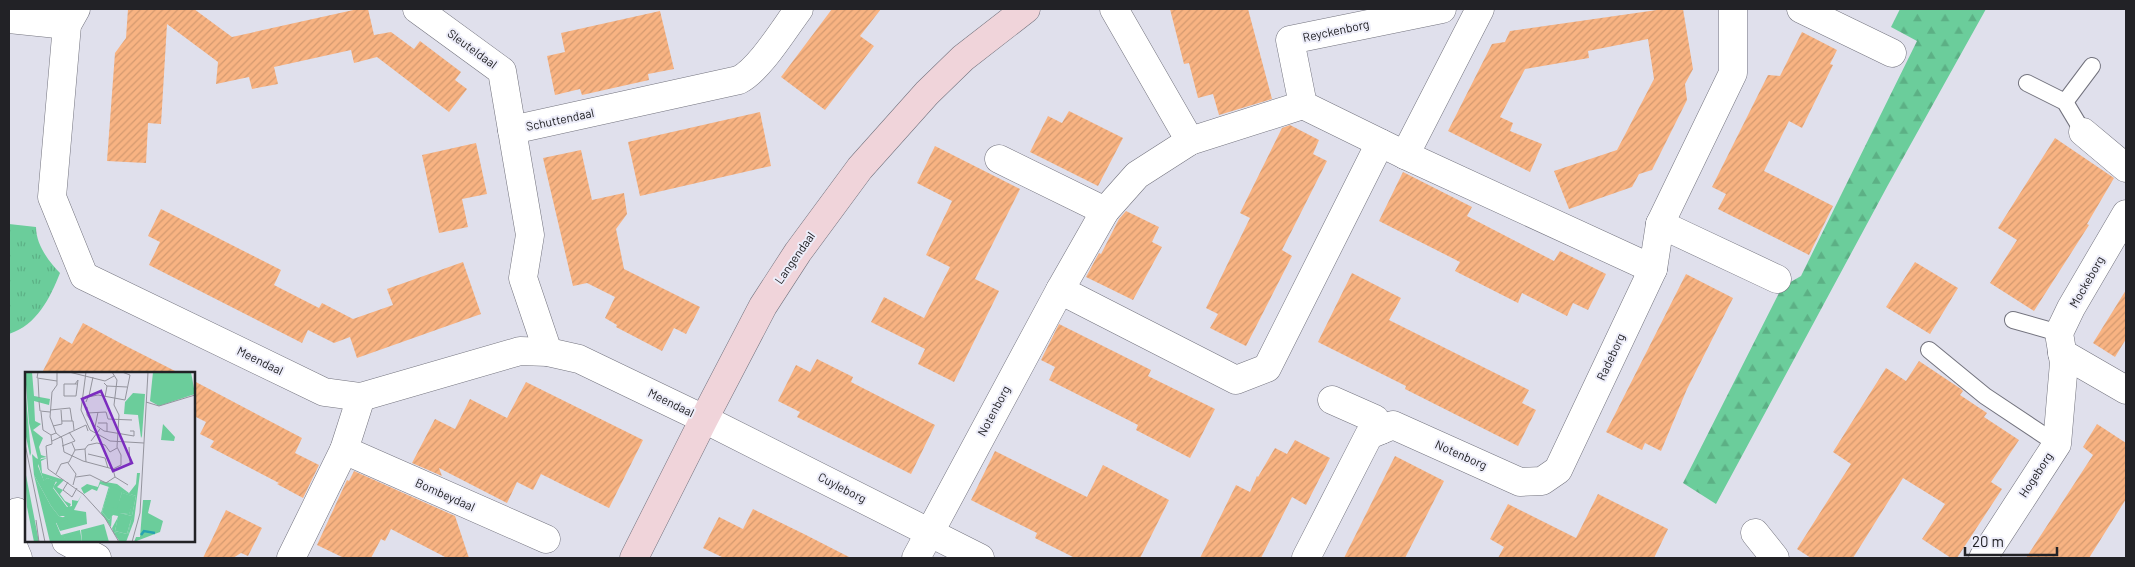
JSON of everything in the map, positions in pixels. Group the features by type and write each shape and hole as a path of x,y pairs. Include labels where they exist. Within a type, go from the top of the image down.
{"street":[{"name":"Sleuteldaal","path":"417,9 502,71 512,130"},
{"name":"Schuttendaal","path":"548,352 523,278 530,236 512,130 738,80 746,76 756,66 799,9"},
{"name":"Langendaal","path":"634,558 763,306 798,252 860,168 927,93 963,58 1026,9"},
{"path":"1114,9 1190,141"},
{"name":"Reyckenborg","path":"1302,105 1290,40 1442,9"},
{"path":"1404,155 1480,9"},
{"name":"Radeborg","path":"1542,481 1558,470 1653,268 1660,224 1732,73 1733,9"},
{"path":"1801,9 1892,53"},
{"name":"Meendaal","path":"72,17 52,197 84,276 324,392 361,397 520,351 548,352 579,358 704,419"},
{"path":"9,19 72,17"},
{"path":"1302,105 1404,155 1653,268"},
{"name":"Notenborg","path":"916,558 1060,290 1105,211 1137,175 1190,141 1302,105"},
{"path":"2083,132 2126,168"},
{"path":"1060,290 1236,380 1267,368 1380,143"},
{"path":"1000,158 1105,211"},
{"name":"Mockeborg","path":"2061,343 2071,308 2126,214"},
{"path":"1660,224 1777,279"},
{"path":"2061,343 2126,390"},
{"name":"Hogeborg","path":"1983,558 2057,444 2064,363 2061,343"},
{"path":"290,558 344,450 361,397"},
{"path":"1306,558 1369,435 1380,430 1375,419 1332,400"},
{"name":"Cuyleborg","path":"704,419 980,558"},
{"name":"Notenborg","path":"1380,430 1393,425 1520,482 1542,481"},
{"name":"Bombeydaal","path":"344,450 546,539"},
{"path":"18,558 13,546 16,512 25,517"},
{"path":"1755,533 1775,558"},
{"path":"68,542 97,558"}],"lane":[{"path":"2065,102 2092,66"},
{"path":"2028,83 2065,102 2083,132"},
{"path":"2013,320 2061,343"},
{"path":"1929,350 1985,396 2057,444"}],"green space":[{"path":"1900,9 1986,9 1888,185 1716,504 1683,483 1782,287 1801,276 1917,41 1891,27"},
{"path":"9,224 36,227 38,240 44,252 60,273 52,292 41,310 19,330 9,334"}],"building":[{"path":"128,9 194,9 232,37 358,9 368,9 374,35 391,32 414,49 420,41 461,72 455,80 467,89 449,112 377,57 354,63 351,50 274,67 278,84 252,89 249,77 216,84 218,62 167,24 161,124 148,123 146,163 107,161 115,53 126,38"},
{"path":"832,9 881,9 860,36 874,46 825,110 781,77"},
{"path":"1170,9 1248,9 1272,99 1219,115 1213,94 1198,98 1189,63 1184,64"},
{"path":"1664,9 1683,9 1693,69 1685,84 1687,100 1652,170 1639,174 1632,187 1569,209 1554,171 1617,150 1654,79 1648,39 1588,51 1589,58 1525,69 1500,117 1513,123 1510,131 1542,144 1530,172 1448,131 1492,44 1505,42 1510,31"},
{"path":"660,11 674,69 648,74 649,80 582,95 580,89 555,95 547,56 565,52 561,33"},
{"path":"1802,32 1837,50 1830,64 1833,65 1802,128 1789,121 1764,171 1833,206 1809,255 1718,209 1726,194 1712,187 1768,75 1780,76"},
{"path":"1069,111 1123,138 1098,186 1030,152 1048,116 1062,123"},
{"path":"760,112 771,166 640,196 628,142"},
{"path":"1290,125 1319,140 1313,154 1327,161 1282,250 1292,256 1246,346 1210,328 1218,314 1206,308 1250,218 1240,213 1282,128"},
{"path":"2055,138 2114,178 2087,224 2089,225 2034,311 1990,283 2017,240 1998,228"},
{"path":"476,143 487,194 462,199 468,227 439,233 422,155"},
{"path":"935,146 1020,189 975,279 999,291 954,382 918,364 925,349 871,322 884,297 924,318 950,267 926,255 952,201 917,183"},
{"path":"581,150 592,200 624,193 627,214 616,229 624,269 700,307 686,334 674,328 662,351 616,327 617,325 605,318 615,297 587,283 573,286 543,158"},
{"path":"1403,172 1472,207 1467,216 1554,261 1560,251 1606,274 1588,310 1573,303 1567,316 1522,293 1518,303 1455,271 1460,262 1379,221"},
{"path":"161,209 281,270 274,285 319,308 322,303 353,319 393,305 387,289 463,262 481,314 357,358 350,337 334,343 308,330 302,343 149,265 160,242 148,236"},
{"path":"1126,211 1159,227 1152,242 1162,247 1133,300 1086,277 1099,253 1101,254 1119,219"},
{"path":"1915,262 1958,288 1930,334 1886,307"},
{"path":"1352,273 1401,298 1389,320 1529,390 1522,403 1536,410 1518,446 1405,389 1406,386 1318,342"},
{"path":"1686,274 1733,298 1687,389 1661,451 1645,443 1642,450 1606,432"},
{"path":"2126,290 2126,339 2115,357 2093,343"},
{"path":"83,323 177,372 42,372 60,337 72,344"},
{"path":"1059,324 1151,370 1148,376 1215,409 1190,458 1136,430 1138,425 1049,380 1055,367 1041,360"},
{"path":"817,359 853,377 851,382 935,425 911,474 797,417 800,412 778,401 796,365 810,372"},
{"path":"1919,361 1961,389 1963,391 1960,395 1987,413 1984,417 2019,440 1991,482 2002,489 1957,558 1951,558 1922,539 1945,504 1903,478 1853,558 1811,558 1797,549 1851,464 1833,452 1886,368 1906,381"},
{"path":"195,382 302,438 295,453 319,465 303,498 277,484 279,483 210,447 214,441 200,434 206,422 195,416"},
{"path":"526,382 643,440 609,508 541,474 533,490 517,482 507,503 439,468 442,476 412,463 435,419 455,429 470,399 507,418"},
{"path":"2097,424 2126,443 2126,499 2089,558 2026,558 2093,455 2083,447"},
{"path":"1295,440 1330,458 1306,505 1292,497 1261,558 1200,558 1236,485 1250,492 1257,476 1275,448 1287,454"},
{"path":"995,451 1087,497 1103,465 1169,500 1140,558 1075,558 1035,538 1037,533 971,500"},
{"path":"1395,456 1444,481 1405,558 1344,558"},
{"path":"354,471 455,516 469,558 447,558 391,529 385,541 381,539 371,558 344,558 317,545 347,480 349,481"},
{"path":"1598,494 1668,529 1654,558 1498,558 1504,547 1490,539 1508,504 1576,538"},
{"path":"753,509 851,558 724,558 703,548 719,517 743,529"},
{"path":"226,510 262,528 248,556 241,553 233,558 203,558"}]}
